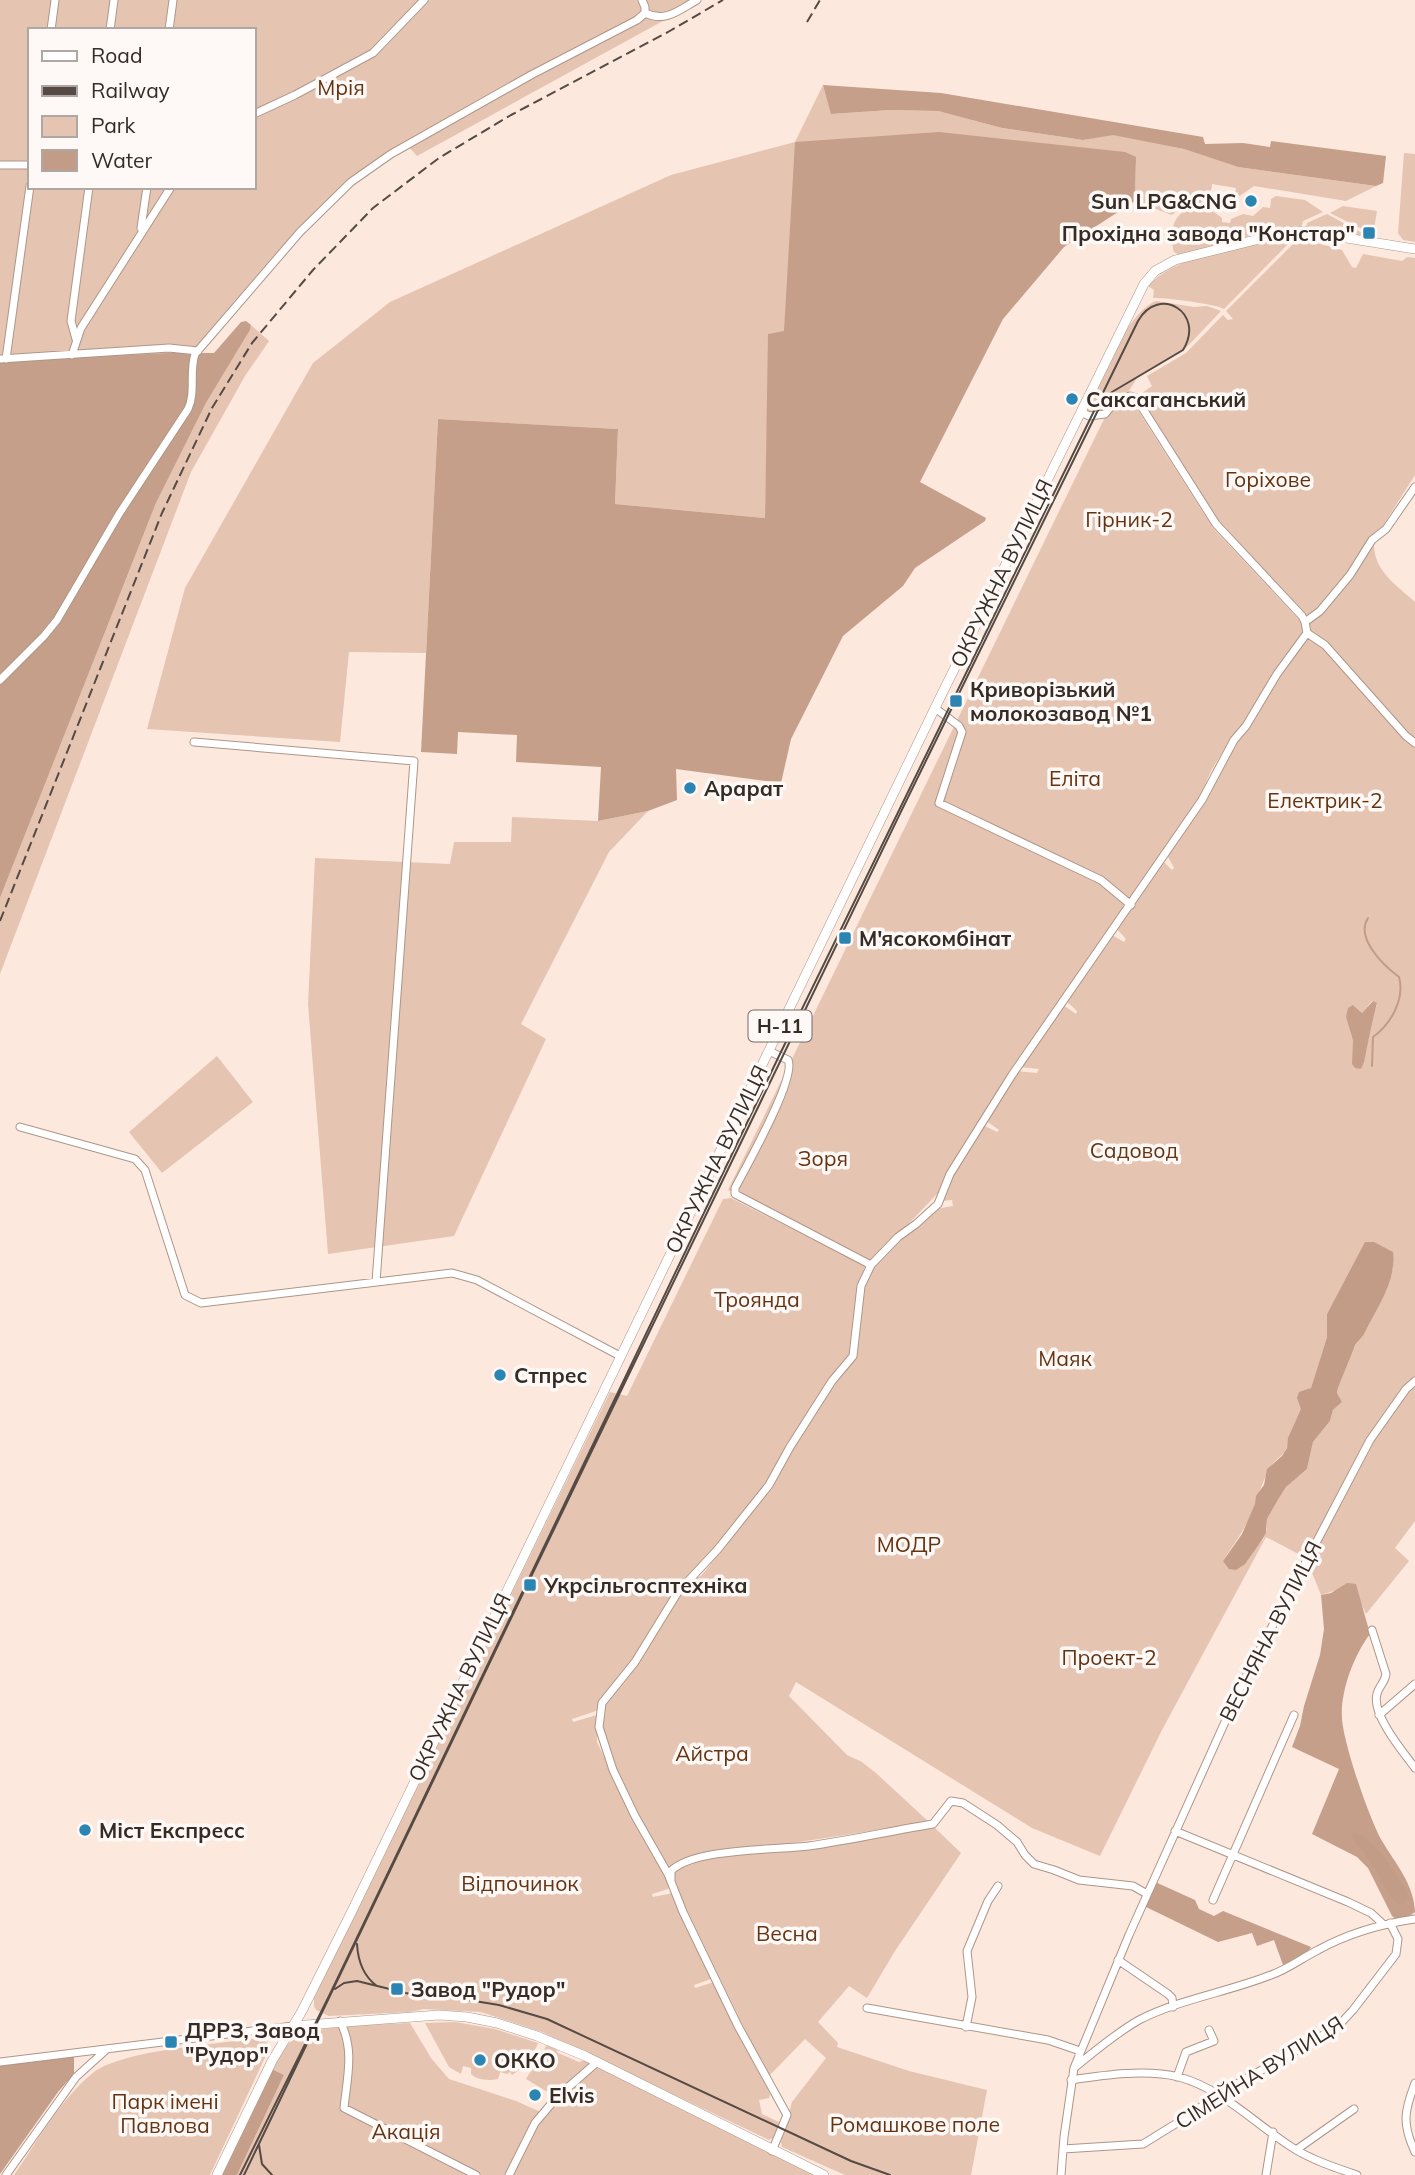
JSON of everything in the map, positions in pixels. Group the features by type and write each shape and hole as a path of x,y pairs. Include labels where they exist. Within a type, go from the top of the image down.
{"main road":[{"name":"ОКРУЖНА ВУЛИЦЯ","path":"293,2026 351,1913 935,708 1148,277 1163,265 1210,250 1287,232 1303,232 1415,249"},
{"path":"293,2026 427,2016 467,2017 497,2023 537,2036 596,2063 824,2175"},
{"name":"Н-11","path":"217,2175 272,2061 293,2026"}],"street":[{"path":"51,28 55,0"},
{"path":"110,28 114,0"},
{"path":"169,28 173,0"},
{"path":"256,113 373,53 424,0"},
{"path":"642,0 645,13"},
{"path":"645,13 659,18 668,17 696,0"},
{"path":"0,680 57,620 118,514 188,409 192,401 193,360 198,351 291,243 351,182 391,154 531,75 625,27 645,13"},
{"path":"0,165 28,165"},
{"path":"30,189 3,359 169,348 198,351"},
{"path":"76,339 71,321 89,189"},
{"path":"141,232 147,189"},
{"path":"72,355 76,339 170,189"},
{"path":"772,2151 787,2115 738,2026 682,1912 671,1883 612,1770 601,1736 599,1720 602,1703 635,1662 678,1592 718,1549 769,1485 832,1381 853,1356 861,1286 872,1265 898,1237 937,1204 950,1174 999,1094 1206,793 1234,740 1307,633 1306,622 1216,524 1136,398 1130,396 1120,399 1105,414 1088,416 1081,412"},
{"path":"1306,622 1320,611 1350,575 1372,540 1386,528 1415,487"},
{"path":"1307,633 1325,645 1415,743"},
{"path":"935,708 959,726 962,732 939,803 1101,880 1131,905"},
{"path":"194,742 414,761 376,1282"},
{"path":"769,1051 788,1060 790,1070 781,1098 735,1188 735,1194 872,1265"},
{"path":"20,1127 135,1159 145,1170 185,1295 201,1304 452,1273 463,1275 620,1356"},
{"name":"ВЕСНЯНА ВУЛИЦЯ","path":"1061,2175 1074,2068 1175,1831 1232,1704 1313,1546 1370,1440 1406,1389 1415,1381"},
{"path":"1372,1630 1385,1674 1385,1681 1376,1696 1379,1715 1415,1768"},
{"path":"1379,1715 1415,1684"},
{"path":"1213,1900 1294,1715"},
{"path":"671,1883 674,1868 710,1855 812,1845 933,1824 951,1801 962,1803 998,1825 1017,1842 1034,1864 1087,1882 1133,1886 1147,1894"},
{"path":"1175,1831 1348,1902 1387,1923"},
{"path":"967,2027 972,2003 967,1951 988,1901 998,1886"},
{"path":"1074,2068 1138,2021 1272,1975 1320,1949 1387,1923 1415,1919"},
{"name":"СІМЕЙНА ВУЛИЦЯ","path":"1063,2149 1140,2146 1217,2095 1317,2039 1348,2016 1396,1954 1398,1939 1387,1923"},
{"path":"1118,1960 1168,1994 1172,1998 1173,2007"},
{"path":"867,2008 1048,2040 1080,2051"},
{"path":"340,2021 348,2036 350,2050 344,2108 476,2175"},
{"path":"0,2062 293,2026"},
{"path":"1177,2077 1186,2052 1214,2041 1209,2030"},
{"path":"6,2175 76,2077 108,2049"},
{"path":"509,2175 535,2123 556,2097 596,2063"},
{"path":"1071,2080 1122,2074 1177,2077 1217,2095 1296,2150 1357,2175"},
{"path":"1415,2084 1404,2116 1415,2152"},
{"path":"1296,2150 1354,2109"},
{"path":"1266,2175 1273,2132"}],"green space":[{"name":"Мрія","path":"0,0 701,0 417,156 409,147 365,175 330,205 290,246 198,353 0,361"},
{"path":"823,85 832,114 890,110 938,111 1002,128 1083,140 1113,134 1184,149 1238,167 1376,186 1346,201 1254,186 1234,200 1236,188 1212,184 1209,204 1186,203 1172,215 1135,201 1136,164 784,332 769,334 765,518 615,504 618,429 438,419 426,653 349,652 340,742 147,729 185,588 313,363 390,302 671,175 795,142"},
{"path":"1404,153 1415,154 1415,242 1403,240 1398,233"},
{"path":"1276,196 1305,200 1323,212 1303,221 1301,228 1267,231 1179,255 1174,252 1173,228 1176,219 1183,212 1200,207 1222,218 1222,222 1230,223 1231,219 1243,214 1253,216 1263,207 1270,208 1271,199"},
{"path":"1343,206 1377,211 1374,229 1364,230 1330,213"},
{"path":"1327,214 1362,233 1360,236 1306,229 1307,223"},
{"path":"1296,236 1224,309 1201,303 1153,298 1154,290 1148,286 1160,275 1194,258"},
{"name":"Горіхове","path":"1299,238 1342,250 1352,267 1356,268 1363,254 1402,261 1407,257 1415,258 1415,475 1379,532 1348,573 1318,608 1305,616 1219,523 1138,396 1152,386 1147,376 1186,353 1223,315 1228,320 1233,319 1226,311"},
{"path":"1156,301 1194,307 1207,306 1221,311 1184,350 1137,378 1127,394 1103,413 1085,412 1124,333 1145,308"},
{"path":"251,325 269,341 245,376 191,472 0,974 0,898 156,503 206,403"},
{"path":"1130,398 1213,528 1302,623 1303,632 1244,725 1230,740 1211,771 1199,798 1013,1068 946,1174 938,1193 875,1259 868,1260 728,1190 1107,413 1113,406"},
{"path":"1374,540 1377,560 1386,576 1415,602 1415,740 1309,631 1309,622"},
{"path":"1308,638 1322,646 1415,746 1415,1521 1395,1548 1409,1561 1366,1614 1358,1596 1340,1589 1321,1595 1306,1558 1266,1537 1162,1730 1100,1856 1032,1828 796,1682 789,1696 847,1755 862,1762 877,1774 929,1822 690,1859 674,1865 669,1871 615,1772 601,1728 604,1704 679,1593 694,1578 701,1576 744,1522 834,1383 856,1357 864,1286 875,1265 903,1236 936,1209 953,1206 952,1200 942,1201 943,1193 983,1125 997,1132 999,1130 985,1120 1016,1071 1037,1073 1039,1069 1020,1067 1063,1005 1076,1014 1077,1011 1066,1001 1112,935 1124,942 1126,939 1117,929 1161,863 1165,863 1172,870 1174,868 1167,855 1278,676","holes":["1372,1001 1377,1005 1361,1069 1353,1051 1353,1005 1362,1013","1386,1249 1392,1252 1393,1269 1378,1305 1347,1361 1337,1393 1342,1402 1333,1410 1330,1421 1313,1442 1307,1469 1286,1487 1279,1498 1267,1519 1263,1540 1255,1548 1223,1561 1249,1520 1271,1466 1286,1449 1300,1415 1304,1396 1311,1388 1327,1337 1327,1314 1349,1275"]},
{"path":"648,811 609,852 521,1024 546,1039 454,1236 328,1254 308,1004 315,858 450,864 454,842 511,842 512,817 598,821"},
{"path":"217,1056 253,1102 162,1173 129,1132"},
{"path":"731,1198 865,1266 858,1286 851,1353 788,1444 766,1483 700,1567 596,1711 572,1719 573,1722 597,1715 597,1742 670,1886 652,1894 653,1897 673,1893 711,1979 694,1985 695,1988 714,1982 770,2094 769,2098 759,2100 762,2114 781,2123 776,2136 769,2140 542,2032 481,2012 424,2009 329,2016 316,2010 314,2006 314,1998 610,1392 627,1396 723,1199"},
{"name":"Весна","path":"933,1826 961,1853 867,1998 849,1986 818,2022 838,2043 837,2047 909,2071 987,2090 971,2175 845,2175 782,2147 792,2102 826,2058 805,2039 768,2077 673,1881 676,1869 712,1858"},
{"path":"455,2022 495,2029 538,2043 529,2063 512,2075 510,2072 500,2072 498,2079 483,2080 471,2074 471,2068 463,2066 461,2074 449,2067 425,2023"},
{"name":"Акація","path":"410,2023 431,2058 449,2079 516,2101 543,2113 556,2097 526,2079 548,2043 555,2046 558,2053 579,2062 589,2059 824,2175 237,2175 284,2075 272,2069 291,2041 305,2033 318,2030"},
{"name":"Парк імені Павлова","path":"257,2038 268,2043 268,2051 210,2175 14,2175 71,2094 94,2072 108,2064 148,2053"}],"shaded area":[{"path":"823,85 941,93 1203,137 1205,144 1243,143 1270,147 1271,141 1386,156 1383,183 1376,186 1238,167 1184,149 1113,135 1083,140 1002,128 938,111 890,110 831,114"},
{"path":"939,132 1125,152 1136,157 1135,201 1064,247 1003,319 920,482 986,518 985,521 915,568 903,586 843,636 791,739 781,783 676,769 677,800 648,811 598,821 601,767 516,762 517,735 458,732 457,754 421,752 438,419 618,429 615,504 765,518 768,334 784,331 795,142"},
{"path":"246,321 251,325 250,330 206,403 156,503 0,898 0,361 214,353 241,322"},
{"path":"1373,1001 1377,1003 1364,1062 1361,1069 1355,1068 1352,1064 1353,1040 1346,1017 1348,1008 1353,1005 1362,1013"},
{"path":"1347,1583 1356,1584 1370,1634 1349,1674 1343,1697 1342,1719 1352,1763 1371,1816 1382,1841 1403,1874 1414,1902 1415,1912 1408,1917 1396,1919 1368,1868 1357,1857 1312,1834 1339,1769 1292,1747 1320,1655 1324,1629 1321,1595 1331,1593"},
{"path":"1153,1881 1195,1900 1199,1909 1214,1916 1223,1911 1311,1947 1308,1952 1283,1965 1274,1940 1257,1946 1252,1933 1218,1942 1142,1905"},
{"path":"74,2052 74,2074 58,2092 0,2174 0,2062"},
{"path":"272,2069 284,2075 237,2175 221,2175"}],"water":[{"path":"1365,1242 1374,1242 1393,1252 1392,1274 1385,1294 1355,1346 1340,1383 1337,1393 1342,1402 1333,1410 1330,1421 1313,1442 1307,1469 1286,1487 1279,1498 1267,1519 1266,1533 1262,1540 1245,1564 1236,1570 1229,1569 1223,1561 1242,1534 1256,1496 1264,1485 1267,1469 1287,1448 1288,1438 1301,1409 1297,1398 1299,1392 1311,1388 1327,1337 1327,1314"},
{"path":"1353,1832 1370,1842 1391,1867 1408,1892 1403,1903 1399,1905 1389,1894 1374,1867 1352,1837"}],"waterway":[{"path":"1368,918 1365,926 1368,942 1386,966 1399,977 1400,985 1398,1002 1391,1018 1373,1037 1372,1066"}],"tram line":[{"path":"240,2175 330,1994 779,1056 1138,321 1147,310 1157,305 1168,304 1177,308 1189,325 1189,337 1183,350 1103,400 741,1140 244,2175"},
{"path":"357,1944 362,1968 377,1986"},
{"path":"335,1989 344,1983 357,1981 414,1995 499,2005 547,2019 851,2161 890,2175"},
{"path":"259,2145 262,2164 272,2175"}],"railway":[{"path":"0,921 162,513 212,408 252,343 313,270 373,208 439,158 511,115 723,0"},
{"path":"807,22 820,0"}],"place":[{"name":"Sun LPG&CNG","path":"1251,201"},
{"name":"Прохідна завода \"Констар\"","path":"1369,233"},
{"name":"Саксаганський","path":"1072,399"},
{"name":"Криворізький молокозавод №1","path":"956,701"},
{"name":"Арарат","path":"690,788"},
{"name":"М'ясокомбінат","path":"845,938"},
{"name":"Стпрес","path":"500,1375"},
{"name":"Укрсільгосптехніка","path":"530,1585"},
{"name":"Міст Експресс","path":"85,1830"},
{"name":"Завод \"Рудор\"","path":"397,1989"},
{"name":"ДРРЗ, Завод \"Рудор\"","path":"171,2042"},
{"name":"ОККО","path":"480,2060"},
{"name":"Elvis","path":"535,2095"}],"park label":[{"name":"Гірник-2","path":"1129,519"},
{"name":"Еліта","path":"1075,778"},
{"name":"Електрик-2","path":"1325,800"},
{"name":"Садовод","path":"1134,1150"},
{"name":"Зоря","path":"823,1158"},
{"name":"Троянда","path":"757,1299"},
{"name":"Маяк","path":"1065,1358"},
{"name":"МОДР","path":"909,1544"},
{"name":"Проект-2","path":"1109,1657"},
{"name":"Айстра","path":"712,1753"},
{"name":"Відпочинок","path":"520,1883"},
{"name":"Ромашкове поле","path":"915,2124"}]}
